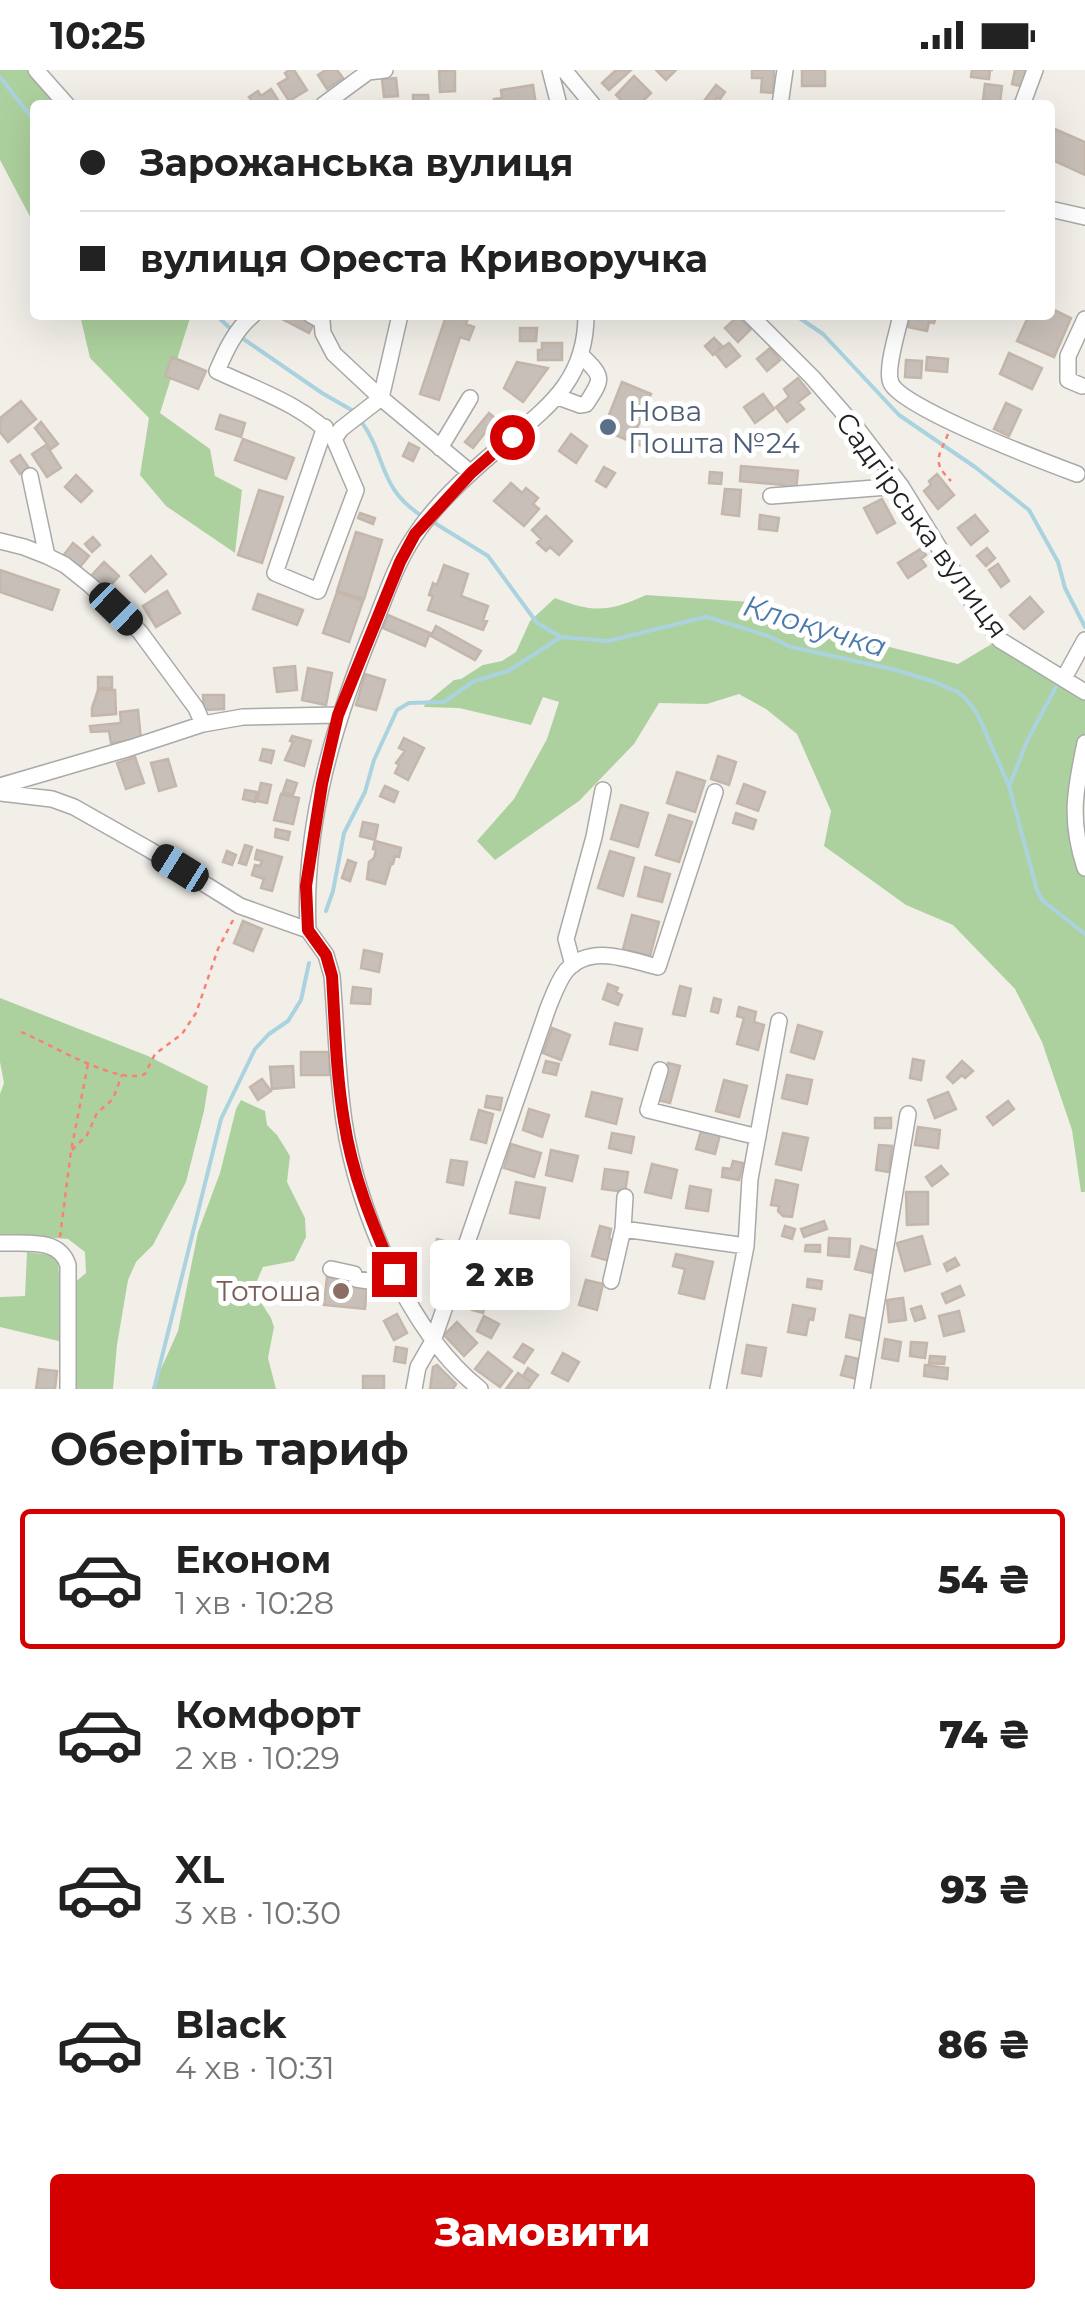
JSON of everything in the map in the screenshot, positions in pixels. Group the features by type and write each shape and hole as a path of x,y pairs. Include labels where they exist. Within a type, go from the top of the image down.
{"street":[{"path":"36,70 63,100"},
{"path":"550,70 558,100"},
{"path":"564,70 590,100"},
{"path":"781,100 785,70"},
{"path":"1024,100 1036,70"},
{"path":"330,100 373,71"},
{"path":"1055,210 1085,217"},
{"path":"1082,386 1068,380 1068,356 1085,319"},
{"path":"247,320 227,347 218,371 300,410 334,432 356,490 318,591 275,573 334,432 377,401 397,320"},
{"path":"320,320 334,354 377,401 471,473"},
{"path":"480,1389 460,1373 433,1341 400,1286 370,1216 344,1124 332,976 326,955 308,930 306,886 322,784 338,715 400,562 415,534 440,505 558,397 581,354 586,320"},
{"name":"Садгірська вулиця","path":"755,320 859,431 901,486 1000,640 1085,692"},
{"path":"900,320 888,378 895,390 952,424 1077,474"},
{"path":"558,397 586,404 596,390 598,371 581,354"},
{"path":"440,448 470,398"},
{"path":"30,476 48,556"},
{"path":"771,496 901,486"},
{"path":"0,542 48,556 90,585 140,632 196,708 203,724"},
{"path":"1064,678 1085,640"},
{"path":"0,786 203,724 243,717 338,715"},
{"path":"1085,743 1074,797 1077,844 1085,868"},
{"path":"573,965 566,939 594,837 602,790"},
{"path":"414,1389 418,1367 433,1341 548,1008 564,973 573,965 604,954 658,967 714,792"},
{"path":"0,794 52,799 74,807 240,906 308,930"},
{"path":"718,1389 746,1246 750,1179 779,1021"},
{"path":"660,1070 648,1110 758,1138"},
{"path":"862,1389 908,1114"},
{"path":"610,1281 623,1229 625,1197"},
{"path":"623,1229 746,1246"},
{"path":"0,1244 48,1245 65,1256 68,1389"},
{"path":"331,1269 354,1274 356,1279 400,1286"}],"path":[{"path":"945,442 938,462 952,481"},
{"path":"21,1032 88,1064 136,1078 146,1074 155,1054 182,1034 196,1013 218,948 240,906"},
{"path":"58,1249 88,1064"},
{"path":"72,1151 87,1135 97,1113 113,1098 122,1074"}],"green space":[{"path":"0,70 33,70 64,100 30,100 30,217 0,160"},
{"path":"81,320 189,320 160,413 210,449 215,476 242,490 235,553 166,506 140,475 149,418 90,358"},
{"path":"646,595 751,602 829,632 958,664 1000,639 1085,691 1085,749 1075,797 1085,864 1085,1192 1081,1192 1072,1130 1042,1042 1015,989 953,925 906,905 824,846 831,811 797,734 766,709 739,694 707,704 659,703 634,744 579,801 495,860 477,841 514,799 547,739 559,702 543,697 531,725 459,708 424,707 425,704 454,680 516,652 530,621 555,598 601,608"},
{"path":"0,998 148,1056 208,1086 186,1182 153,1245 136,1262 128,1280 113,1389 73,1389 75,1345 0,1327 0,1297 25,1296 27,1252 58,1256 59,1276 74,1283 86,1273 85,1252 68,1239 0,1234 0,1094 4,1083 0,1062"},
{"path":"241,1100 265,1111 267,1125 290,1156 287,1182 305,1218 306,1237 294,1261 263,1267 253,1290 274,1327 268,1358 276,1389 152,1389 178,1331 198,1232"}],"building":[{"path":"294,70 307,90 288,100 278,84 288,78 285,73"},
{"path":"337,70 343,78 327,89 318,75"},
{"path":"455,70 455,91 440,92 439,71"},
{"path":"616,70 630,71 609,90 602,83"},
{"path":"656,70 676,70 666,80"},
{"path":"752,70 774,70 773,93 761,92 762,78 752,78"},
{"path":"802,70 825,70 825,86 802,86"},
{"path":"972,70 990,70 989,79 971,77"},
{"path":"1015,70 1030,70 1027,88 1012,84"},
{"path":"634,76 651,93 644,100 621,100 616,95"},
{"path":"396,78 398,96 384,97 382,79"},
{"path":"985,84 1002,86 1000,100 983,100"},
{"path":"533,85 535,100 494,100 502,98 501,90"},
{"path":"716,85 725,92 720,99 705,100"},
{"path":"271,89 278,100 249,97 258,91 261,96"},
{"path":"413,95 428,95 428,100 413,100"},
{"path":"1055,129 1085,142 1085,175 1055,161"},
{"path":"1055,310 1071,318 1054,357 1017,341 1027,320 1055,320"},
{"path":"284,320 313,320 309,333"},
{"path":"445,320 467,320 466,324 474,327 469,340 460,337 439,400 420,394"},
{"path":"734,320 742,320 751,329 738,342 725,328"},
{"path":"910,320 935,320 929,322 927,331 908,327"},
{"path":"520,328 537,328 536,341 520,341"},
{"path":"714,338 722,346 713,355 705,346"},
{"path":"542,343 562,343 562,360 538,360"},
{"path":"729,343 740,356 726,367 715,353"},
{"path":"770,348 780,360 767,371 757,359"},
{"path":"1009,353 1042,368 1032,389 1000,374"},
{"path":"172,357 206,371 198,389 165,376"},
{"path":"927,357 948,359 947,372 926,370"},
{"path":"906,360 922,361 921,378 905,377"},
{"path":"517,362 548,368 523,402 504,388"},
{"path":"798,378 810,393 798,402 804,409 787,422 776,407 789,397 784,389"},
{"path":"622,382 651,394 636,431 646,436 642,446 603,430"},
{"path":"763,394 774,409 755,423 744,407"},
{"path":"21,401 36,419 8,442 0,432 0,418"},
{"path":"1006,403 1021,410 1009,436 994,429"},
{"path":"489,413 496,419 473,448 465,442"},
{"path":"220,415 245,423 241,437 216,429"},
{"path":"41,422 58,444 51,449 35,428"},
{"path":"571,434 587,446 576,463 559,451"},
{"path":"243,439 294,458 286,479 235,460"},
{"path":"409,443 419,448 413,461 403,456"},
{"path":"46,445 61,468 47,477 32,454"},
{"path":"20,455 29,468 20,474 11,461"},
{"path":"741,466 798,471 796,490 783,489 784,485 740,481"},
{"path":"604,467 615,473 606,487 596,481"},
{"path":"710,472 722,473 721,484 709,483"},
{"path":"937,474 954,495 938,509 924,491"},
{"path":"76,475 92,491 81,502 65,487"},
{"path":"511,483 522,493 526,488 538,498 533,504 539,509 524,526 494,501"},
{"path":"725,489 741,490 739,516 722,514"},
{"path":"259,490 283,497 262,563 238,555"},
{"path":"882,499 895,523 877,533 864,508"},
{"path":"360,513 375,518 373,524 358,518"},
{"path":"760,515 779,518 777,531 759,529"},
{"path":"975,515 988,531 971,545 958,528"},
{"path":"546,516 572,541 559,555 537,543 541,539 532,530"},
{"path":"356,532 382,540 364,599 337,591"},
{"path":"93,537 100,545 92,552 85,544"},
{"path":"73,543 89,556 79,568 63,556"},
{"path":"922,548 926,555 921,559 926,566 908,578 898,563"},
{"path":"987,548 995,558 986,566 977,556"},
{"path":"151,556 166,574 145,592 130,575"},
{"path":"104,562 119,576 105,591 90,577"},
{"path":"998,564 1009,581 1001,587 989,570"},
{"path":"444,565 468,574 461,596 488,606 483,630 428,610 433,583 437,585"},
{"path":"0,570 59,590 52,610 0,592"},
{"path":"167,591 180,613 156,627 143,606"},
{"path":"337,592 363,601 349,642 323,633"},
{"path":"258,594 303,610 297,625 253,609"},
{"path":"1030,597 1043,612 1024,629 1010,615"},
{"path":"388,615 430,633 425,646 383,628"},
{"path":"436,626 481,651 475,660 431,636"},
{"path":"295,666 297,690 277,692 274,668"},
{"path":"308,668 332,673 326,705 302,700"},
{"path":"365,674 385,680 376,710 356,705"},
{"path":"98,677 112,677 112,688 98,688"},
{"path":"98,690 115,690 116,714 92,716"},
{"path":"203,695 224,695 224,709 204,710"},
{"path":"138,710 141,740 111,743 109,731 91,732 90,726 121,723 120,712"},
{"path":"292,736 311,741 304,766 285,760"},
{"path":"404,738 424,748 408,780 395,773 399,765 396,763 405,751 399,748"},
{"path":"263,749 274,751 271,763 260,760"},
{"path":"718,756 736,762 729,785 711,779"},
{"path":"135,757 144,783 126,789 117,763"},
{"path":"168,759 176,786 159,791 151,763"},
{"path":"677,772 705,781 695,812 667,803"},
{"path":"287,780 297,783 293,795 283,792"},
{"path":"261,783 271,785 267,803 257,801"},
{"path":"744,784 765,792 758,811 737,803"},
{"path":"385,786 398,792 394,802 380,796"},
{"path":"245,790 257,792 255,802 243,799"},
{"path":"281,794 299,798 293,824 274,820"},
{"path":"621,805 648,813 638,847 611,839"},
{"path":"736,813 756,820 753,829 733,823"},
{"path":"669,815 692,822 679,862 656,855"},
{"path":"363,822 378,825 375,840 360,836"},
{"path":"276,829 290,832 288,840 275,837"},
{"path":"375,841 401,848 385,884 367,879"},
{"path":"245,845 252,847 246,865 239,863"},
{"path":"257,850 282,857 272,891 261,888 264,879 252,875 255,865 260,866 262,861 255,859"},
{"path":"227,851 236,855 232,865 223,862"},
{"path":"610,851 634,858 623,896 598,888"},
{"path":"348,860 356,863 350,881 342,878"},
{"path":"645,867 670,874 662,902 638,896"},
{"path":"632,915 659,922 650,956 623,949"},
{"path":"243,921 262,929 253,951 234,943"},
{"path":"364,950 382,954 379,972 361,968"},
{"path":"608,984 618,988 616,992 622,995 618,1005 603,999"},
{"path":"680,986 691,989 685,1016 673,1014"},
{"path":"353,987 371,989 370,1004 351,1003"},
{"path":"714,998 721,1000 718,1013 711,1011"},
{"path":"739,1007 756,1012 754,1022 764,1025 758,1050 737,1044 744,1018 737,1016"},
{"path":"615,1023 642,1029 637,1050 610,1044"},
{"path":"798,1025 822,1032 814,1059 791,1052"},
{"path":"552,1028 570,1035 561,1060 543,1053"},
{"path":"301,1052 329,1052 329,1075 301,1075"},
{"path":"913,1059 924,1061 921,1080 910,1078"},
{"path":"546,1061 559,1064 556,1075 543,1072"},
{"path":"962,1061 973,1071 953,1083 947,1077"},
{"path":"668,1063 680,1066 670,1103 658,1100"},
{"path":"293,1066 294,1087 272,1089 270,1067"},
{"path":"787,1075 812,1080 807,1104 782,1098"},
{"path":"262,1079 271,1091 258,1100 250,1087"},
{"path":"724,1080 747,1086 739,1117 716,1111"},
{"path":"592,1092 622,1099 616,1124 586,1116"},
{"path":"948,1092 956,1109 935,1118 928,1100"},
{"path":"487,1096 502,1098 500,1110 485,1107"},
{"path":"1008,1101 1014,1109 993,1125 987,1117"},
{"path":"529,1109 549,1115 542,1137 523,1130"},
{"path":"479,1110 493,1114 486,1143 471,1139"},
{"path":"875,1118 891,1118 891,1128 875,1128"},
{"path":"918,1127 940,1130 938,1148 915,1145"},
{"path":"701,1131 720,1135 715,1154 696,1149"},
{"path":"612,1133 634,1137 631,1153 609,1148"},
{"path":"783,1133 808,1138 801,1170 776,1164"},
{"path":"511,1144 541,1153 534,1177 504,1168"},
{"path":"879,1145 892,1146 889,1172 876,1170"},
{"path":"551,1150 578,1156 572,1181 546,1175"},
{"path":"451,1160 467,1162 463,1185 447,1182"},
{"path":"733,1161 743,1163 739,1180 722,1177 723,1168 731,1169"},
{"path":"652,1164 677,1170 671,1198 645,1192"},
{"path":"941,1166 948,1174 932,1186 926,1177"},
{"path":"605,1169 628,1172 625,1192 602,1189"},
{"path":"776,1180 798,1185 792,1217 783,1216 779,1206 771,1205"},
{"path":"516,1182 545,1188 539,1218 510,1213"},
{"path":"690,1186 711,1190 708,1211 686,1208"},
{"path":"906,1192 928,1192 928,1224 907,1225"},
{"path":"824,1221 827,1229 804,1237 801,1229"},
{"path":"600,1226 611,1229 609,1239 614,1240 609,1261 592,1256"},
{"path":"785,1226 795,1229 792,1239 782,1236"},
{"path":"922,1236 930,1264 905,1271 897,1243"},
{"path":"829,1238 850,1239 849,1257 828,1255"},
{"path":"437,1239 454,1244 448,1266 431,1261"},
{"path":"806,1245 820,1245 820,1252 805,1251"},
{"path":"861,1246 878,1251 872,1273 855,1269"},
{"path":"676,1254 713,1262 704,1299 679,1293 685,1269 673,1266"},
{"path":"955,1258 959,1265 947,1271 944,1264"},
{"path":"327,1277 367,1285 365,1309 324,1305"},
{"path":"808,1279 822,1281 821,1289 807,1287"},
{"path":"586,1280 603,1284 597,1310 579,1305"},
{"path":"960,1286 964,1295 946,1303 942,1294"},
{"path":"476,1297 487,1300 483,1313 472,1310"},
{"path":"903,1298 906,1320 889,1322 887,1300"},
{"path":"793,1305 815,1309 806,1335 788,1332"},
{"path":"921,1306 925,1318 915,1321 911,1309"},
{"path":"959,1311 964,1331 944,1336 939,1316"},
{"path":"397,1314 407,1333 394,1340 384,1321"},
{"path":"850,1315 867,1319 863,1341 846,1337"},
{"path":"484,1316 499,1324 491,1338 477,1331"},
{"path":"457,1322 477,1343 464,1356 444,1335"},
{"path":"885,1339 901,1342 898,1361 882,1358"},
{"path":"911,1342 927,1343 925,1358 910,1356"},
{"path":"523,1344 533,1350 524,1363 514,1357"},
{"path":"747,1345 766,1348 761,1376 742,1373"},
{"path":"396,1347 407,1349 405,1363 394,1361"},
{"path":"488,1352 512,1371 500,1387 475,1369"},
{"path":"563,1353 579,1362 568,1381 552,1373"},
{"path":"846,1356 862,1360 857,1379 841,1375"},
{"path":"930,1356 945,1357 944,1364 929,1363"},
{"path":"437,1365 456,1384 453,1389 430,1389 433,1367"},
{"path":"925,1365 948,1368 947,1379 924,1376"},
{"path":"528,1368 538,1375 532,1383 523,1376"},
{"path":"39,1369 57,1371 55,1389 36,1389"},
{"path":"518,1373 532,1383 528,1389 506,1389"},
{"path":"363,1376 384,1376 384,1389 363,1389"}],"waterway":[{"name":"Клокучка","path":"0,77 30,116"},
{"name":"Клокучка","path":"221,320 234,332"},
{"path":"802,320 823,334 899,415 1029,510 1058,562 1065,588 1085,627"},
{"name":"Клокучка","path":"242,338 355,412"},
{"name":"Клокучка","path":"360,420 390,483 409,507 425,518"},
{"name":"Клокучка","path":"433,522 488,556 537,623 561,637 608,641 705,617 791,647 892,669 958,692 977,713 1009,786 1042,900 1085,934"},
{"path":"326,911 344,833 365,792 374,760 397,710 409,703 444,702 474,681 508,671 561,637"},
{"path":"1009,786 1056,687"},
{"path":"154,1389 221,1119 255,1049 288,1021 301,1000 309,963"}],"place":[{"name":"Нова Пошта №24","path":"608,427"},
{"name":"Тотоша","path":"341,1291"}],"route":[{"path":"394,1274 355,1171 344,1124 332,976 326,955 308,930 306,886 322,784 338,715 400,562 415,534 440,505 512,437"}]}
